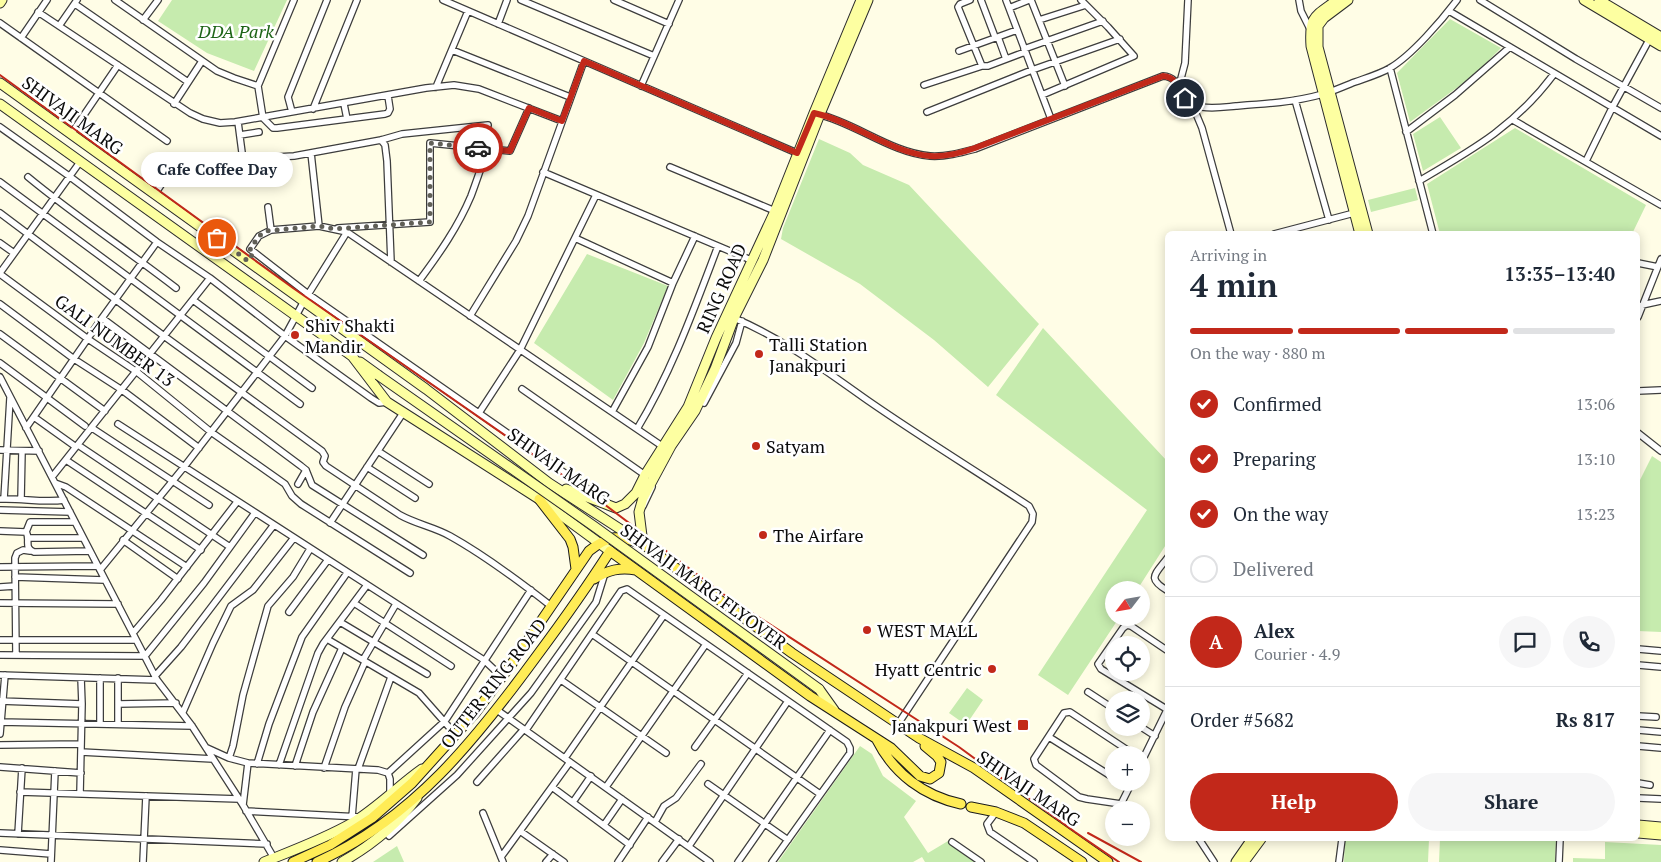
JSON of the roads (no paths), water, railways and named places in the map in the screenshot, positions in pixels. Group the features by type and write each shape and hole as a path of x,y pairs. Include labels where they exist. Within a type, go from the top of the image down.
{"main road":[{"name":"RING ROAD","path":"616,508 640,496 695,411 763,260 861,0"},
{"name":"RING ROAD","path":"643,544 640,496 645,475 688,407 716,338 775,211 797,153 817,114 868,0"},
{"path":"1327,92 1311,46 1310,29 1312,20 1337,0"},
{"path":"1348,0 1324,18 1318,26 1318,47 1327,92 1358,212 1360,231"},
{"path":"1584,0 1661,46"},
{"path":"1599,0 1661,37"},
{"name":"SHIVAJI MARG","path":"0,83 248,261 306,298 549,483 643,544 792,653 919,738 974,768 1108,862"},
{"name":"SHIVAJI MARG","path":"0,104 352,356 387,402 539,500 810,696 876,738 886,755 906,778 932,795 961,804"},
{"path":"1358,212 1367,231"},
{"path":"175,230 185,216"},
{"name":"SHIVAJI MARG FLYOVER","path":"352,356 595,527 819,689 834,710"},
{"path":"576,569 570,539 539,500 534,492 536,486 541,482 549,483 616,508"},
{"path":"599,543 613,536 625,537 643,544"},
{"name":"OUTER RING ROAD","path":"264,862 322,838 356,817 425,766 476,712 589,551 599,543"},
{"path":"588,586 610,551"},
{"path":"657,585 652,576 653,569 661,563 671,565"},
{"path":"588,586 594,579 605,573 619,569 636,570"},
{"name":"OUTER RING ROAD","path":"317,862 382,825 419,796 442,774 498,710 588,586"},
{"path":"876,738 890,748 920,776 930,779 937,776 941,769 939,758 898,724"},
{"name":"OUTER RING ROAD","path":"293,862 330,845 372,818 412,783 425,766"},
{"name":"OUTER RING ROAD","path":"342,862 387,833 405,815 419,796"},
{"name":"SHIVAJI MARG","path":"971,807 996,812 1024,823 1082,862"},
{"path":"1640,825 1661,827"},
{"path":"1640,833 1661,835"},
{"path":"1236,862 1251,841"},
{"path":"1244,862 1260,841"}],"street":[{"path":"21,38 47,0"},
{"path":"143,20 158,0"},
{"path":"294,0 258,86 262,118 273,128 277,128 388,113 390,109 388,96"},
{"path":"292,112 288,96 327,0"},
{"path":"313,109 357,0"},
{"path":"443,0 797,153"},
{"path":"498,24 507,0"},
{"path":"521,0 654,56"},
{"path":"641,86 679,0"},
{"path":"970,0 960,4 958,7 982,66"},
{"path":"981,0 1006,59"},
{"path":"1006,0 1051,119"},
{"path":"1009,8 1030,0 1065,86"},
{"path":"1179,86 1185,63 1188,0"},
{"path":"1299,0 1301,11 1310,29"},
{"path":"817,114 845,123 900,148 929,156 954,154 975,148 1163,76 1168,76 1179,86 1185,98 1192,104 1202,107 1295,100 1327,92 1390,68 1402,59 1449,11 1457,0"},
{"path":"1480,0 1661,108"},
{"path":"118,1 217,71 258,86"},
{"path":"618,1 669,24"},
{"path":"59,26 76,2 188,82"},
{"path":"1039,20 1083,2 1134,56 1042,95"},
{"path":"436,87 468,11"},
{"path":"1449,11 1661,136"},
{"path":"38,12 174,104 203,119 220,123 238,122 436,87 454,86 479,89 562,121"},
{"path":"924,85 982,66 988,66 1048,41 1103,22"},
{"path":"0,24 167,142"},
{"path":"959,51 1017,30"},
{"path":"928,112 1056,61 1120,40"},
{"path":"1586,162 1623,86 1649,40"},
{"path":"1406,132 1455,95 1510,47"},
{"path":"452,50 570,97"},
{"path":"174,104 202,60"},
{"path":"470,316 516,241 528,216 584,61"},
{"path":"71,134 118,65"},
{"path":"1390,68 1432,231"},
{"path":"1419,181 1469,152 1513,120 1537,97 1554,74"},
{"path":"1295,100 1329,220"},
{"path":"344,104 347,119"},
{"path":"1192,104 1202,128 1230,231"},
{"path":"334,229 430,222 430,143 510,151 529,108"},
{"path":"1513,120 1661,205"},
{"path":"238,122 243,160"},
{"path":"155,194 161,185 161,169 166,163 243,160 311,154 381,140 392,136 429,130 488,125"},
{"path":"0,127 157,242 210,278 285,336 371,398 379,403 387,402"},
{"path":"240,135 259,132"},
{"path":"381,140 385,145 386,151 391,262"},
{"path":"419,281 444,247 471,196 488,149"},
{"path":"311,154 319,226"},
{"path":"0,274 80,162"},
{"path":"670,167 775,211"},
{"path":"543,172 751,260"},
{"path":"28,177 53,198 176,288"},
{"path":"0,182 300,404"},
{"path":"479,413 520,350 596,195"},
{"path":"268,207 271,230"},
{"path":"1286,231 1358,212"},
{"path":"0,213 322,451 325,456 324,464 413,522 439,530 458,541 552,606"},
{"path":"616,508 479,413 306,298 250,249 259,236 271,230 319,226 347,232 662,446"},
{"path":"99,568 184,467 285,336 347,232"},
{"path":"612,412 648,347 673,283 695,236"},
{"path":"575,238 673,283"},
{"path":"0,242 14,252"},
{"path":"26,428 157,242"},
{"path":"637,429 655,398 685,334 718,246"},
{"path":"248,261 254,252"},
{"path":"1640,311 1661,259"},
{"path":"1640,263 1658,267"},
{"name":"GALI NUMBER 13","path":"0,274 88,339 137,372 211,432 285,484 292,496 330,523 410,573"},
{"path":"54,480 66,460 210,278"},
{"path":"193,300 312,388"},
{"path":"1642,305 1661,301"},
{"path":"0,304 74,359 122,390 198,448"},
{"path":"102,318 306,470 312,485 423,555"},
{"path":"640,510 649,497 655,481 674,448 695,419 736,343 738,319 756,327 805,356 870,402 1029,506 1033,514 1032,522 898,724"},
{"path":"0,334 105,411"},
{"path":"0,364 85,426"},
{"path":"0,377 2,385 10,396 156,678 183,712 206,747 274,858"},
{"path":"522,389 645,475"},
{"path":"1640,390 1661,390"},
{"path":"10,396 3,450 2,499 21,498 50,502 64,500"},
{"path":"330,523 403,412"},
{"path":"34,418 230,547"},
{"path":"118,424 254,514 484,660 502,677"},
{"path":"92,428 209,505"},
{"path":"1640,434 1661,450"},
{"path":"3,450 38,451"},
{"path":"21,498 22,451"},
{"path":"378,451 429,484"},
{"path":"66,460 201,550"},
{"path":"367,467 415,498"},
{"path":"298,484 306,470"},
{"path":"54,480 187,567"},
{"path":"133,633 178,579 237,502"},
{"path":"0,510 70,512"},
{"path":"145,656 204,584 254,514"},
{"path":"30,551 27,544 27,535 30,522 75,522"},
{"path":"156,678 273,526"},
{"path":"0,531 27,535 84,538"},
{"path":"183,712 231,606 253,590 293,539"},
{"path":"123,540 178,579"},
{"path":"229,758 243,695 268,606 293,577 310,549"},
{"path":"16,655 15,567 17,553 22,550 34,552 90,551"},
{"path":"289,612 327,560"},
{"path":"1165,562 1154,577 1154,581 1165,589"},
{"path":"0,567 99,568"},
{"path":"257,764 269,724 302,637 347,573"},
{"path":"389,836 456,775 531,693 596,602 605,573"},
{"path":"15,577 104,580"},
{"path":"280,765 318,653 366,585"},
{"path":"0,587 15,586"},
{"path":"477,782 525,729 624,589 627,589 830,730 846,742 850,748 850,753 772,862"},
{"path":"388,773 445,721 531,590"},
{"path":"0,603 118,604"},
{"path":"354,603 451,666"},
{"path":"324,768 364,661 396,604"},
{"path":"502,860 664,615"},
{"path":"340,622 427,674"},
{"path":"1165,649 1127,625 1098,664 1101,669 1165,709"},
{"path":"592,634 820,794"},
{"path":"327,639 419,693 456,735"},
{"path":"0,640 136,640"},
{"path":"606,787 706,644"},
{"path":"295,766 313,712 342,648"},
{"path":"1640,649 1661,650"},
{"path":"0,655 145,656"},
{"path":"1640,665 1661,667"},
{"path":"695,747 748,673"},
{"path":"0,734 2,675 156,678"},
{"path":"245,808 356,817 357,769 391,677"},
{"path":"80,794 81,678"},
{"path":"100,678 100,724"},
{"path":"118,678 118,724"},
{"path":"561,680 666,753"},
{"path":"1088,692 1105,703"},
{"path":"1,701 82,704"},
{"path":"689,846 788,701"},
{"path":"118,704 176,703"},
{"path":"498,710 689,846 702,860 710,862"},
{"path":"1121,746 1070,712 1064,713 1034,762 1080,797 1120,804 1127,791"},
{"path":"1149,746 1165,714"},
{"path":"1640,716 1656,717"},
{"path":"1,722 192,726"},
{"path":"738,862 830,730"},
{"path":"1640,730 1661,732"},
{"path":"1150,733 1154,736"},
{"path":"1049,737 1105,772"},
{"path":"0,744 81,744"},
{"path":"1640,746 1661,748"},
{"path":"206,747 229,758 248,763 371,769 388,773"},
{"path":"81,752 213,759"},
{"path":"245,808 248,763"},
{"path":"655,822 664,806 676,798 701,764"},
{"path":"0,767 81,773"},
{"path":"18,834 22,768"},
{"path":"51,862 54,771"},
{"path":"388,773 390,793"},
{"path":"573,802 591,776"},
{"path":"1640,783 1650,785"},
{"path":"708,784 788,840"},
{"path":"552,787 630,844"},
{"path":"20,792 239,799"},
{"path":"143,862 146,796"},
{"path":"604,825 622,798"},
{"path":"1640,798 1661,799"},
{"path":"996,812 987,824 990,832 1034,862"},
{"path":"483,813 502,860"},
{"path":"618,862 648,817"},
{"path":"520,831 564,862"},
{"path":"0,833 267,844"},
{"path":"662,862 678,839"},
{"path":"1199,841 1214,862"},
{"path":"1339,862 1342,841"},
{"path":"1559,862 1560,841"},
{"path":"952,842 981,862"},
{"path":"0,850 51,854"},
{"path":"546,862 553,854"}],"railway":[{"path":"0,75 293,288 604,504 723,594 959,747 1119,862"},
{"path":"1088,833 1141,862"}],"place":[{"name":"Cafe Coffee Day","path":"217,238"},
{"name":"Shiv Shakti Mandir","path":"295,335"},
{"name":"Talli Station Janakpuri","path":"759,354"},
{"name":"Satyam","path":"756,446"},
{"name":"The Airfare","path":"763,535"},
{"name":"WEST MALL","path":"867,630"},
{"name":"Hyatt Centric","path":"992,669"},
{"name":"Janakpuri West","path":"1023,725"}],"park label":[{"name":"DDA Park","path":"236,31"}]}
